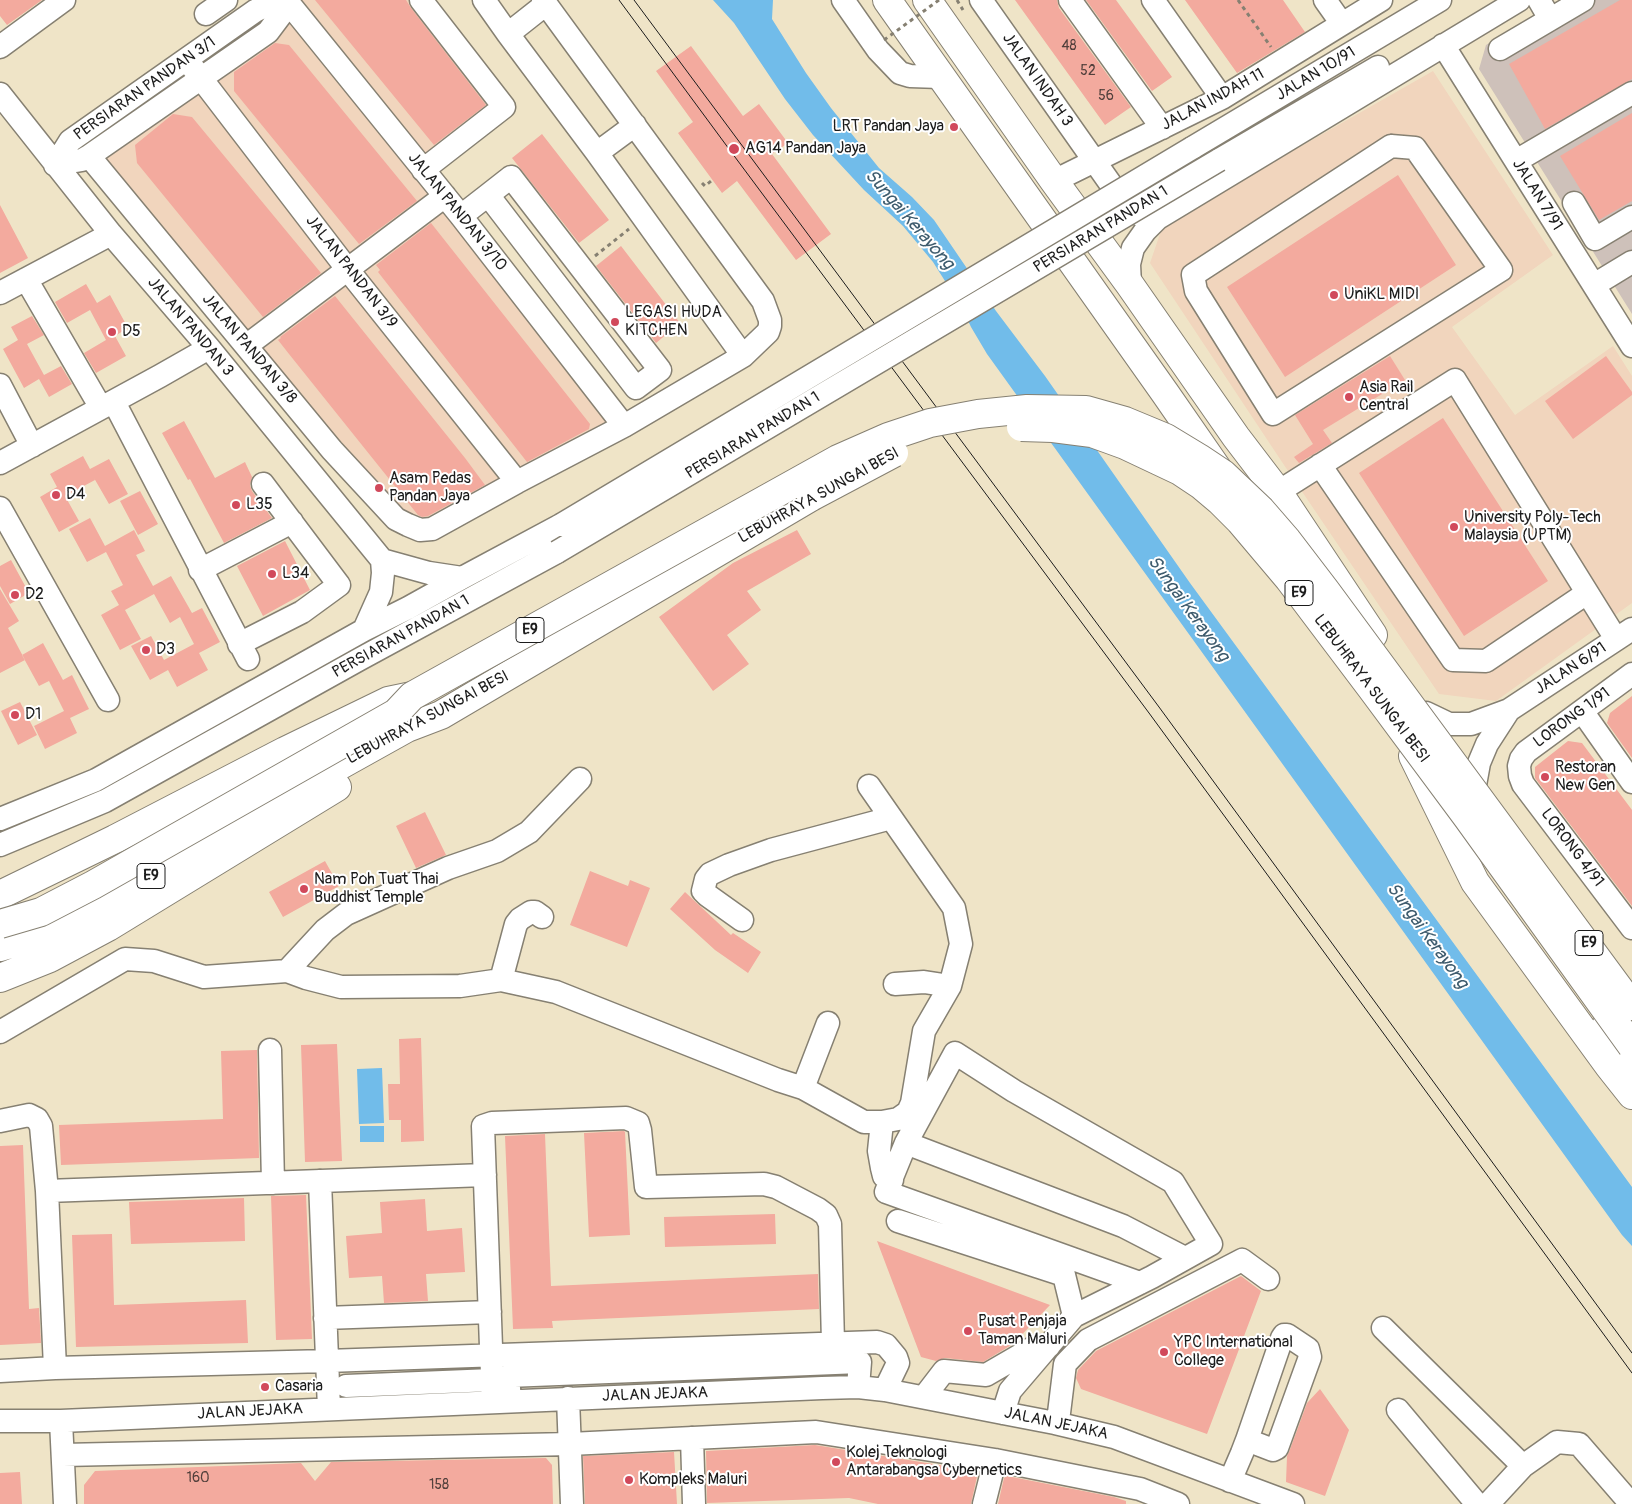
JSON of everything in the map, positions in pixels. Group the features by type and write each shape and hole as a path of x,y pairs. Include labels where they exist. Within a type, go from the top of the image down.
{"highway":[{"name":"E9","path":"887,0 1165,393 1495,876 1632,1066"},
{"name":"E9","path":"927,0 1236,437 1278,492 1524,856 1632,1004"},
{"name":"LEBUHRAYA SUNGAI BESI","path":"0,924 41,912 93,885 396,713 412,696 838,459 930,423 978,414 1027,409 1086,410 1125,421 1166,438 1223,474 1261,510 1287,540 1632,1004"},
{"name":"LEBUHRAYA SUNGAI BESI","path":"0,948 51,932 94,913 267,806 407,728 441,715 811,497 899,451 934,441 1011,427 1053,428 1092,433 1125,445 1180,471 1220,501 1257,539 1295,586 1414,745 1632,1046"},
{"path":"0,895 388,701 412,696"},
{"path":"7,973 57,954 108,927 414,740 441,715"},
{"path":"1413,756 1475,882 1632,1095"}],"street":[{"path":"0,47 64,0"},
{"path":"206,14 226,0"},
{"name":"PERSIARAN PANDAN 3/1","path":"276,0 288,1 283,12 268,32 89,156 82,160 55,165 70,141 255,11 276,0"},
{"path":"421,0 504,107 424,170"},
{"path":"484,0 743,356"},
{"path":"843,0 878,50 900,73 910,76 940,77"},
{"name":"JALAN INDAH 3","path":"981,0 1124,203 1142,216 1158,218"},
{"path":"1070,0 1162,128"},
{"path":"1153,0 1222,98"},
{"path":"1325,0 1342,24"},
{"name":"JALAN INDAH 11","path":"1054,181 1222,98 1381,0"},
{"name":"JALAN 10/91","path":"1192,148 1440,0"},
{"name":"PERSIARAN PANDAN 1","path":"0,844 105,801 557,552 1491,0"},
{"path":"1130,285 1129,264 1133,248 1145,231 1158,218 1519,0"},
{"path":"1539,0 1550,19"},
{"path":"1500,49 1583,0"},
{"name":"JALAN PANDAN 3/10","path":"288,1 461,216 624,426"},
{"path":"508,34 545,2 763,301 770,320 768,332 743,356 624,426 517,482"},
{"name":"JALAN 7/91","path":"1443,45 1632,346"},
{"name":"JALAN PANDAN 3/9","path":"187,60 348,270 517,482"},
{"path":"1516,161 1632,93"},
{"name":"JALAN PANDAN 3","path":"0,94 111,234 209,348 382,560"},
{"path":"597,153 635,125"},
{"path":"1391,146 1415,148 1502,270 1273,414 1196,291 1193,275 1391,146"},
{"name":"PERSIARAN PANDAN 1","path":"0,819 96,780 364,630 561,526 1192,148"},
{"name":"JALAN PANDAN 3/8","path":"89,156 332,450 396,518 408,526 420,530 432,529 517,482"},
{"path":"461,216 511,177 660,370 636,388 488,195"},
{"path":"246,346 445,196"},
{"path":"1561,232 1579,211 1595,239 1632,218"},
{"path":"0,293 111,234"},
{"path":"1594,285 1632,262"},
{"path":"26,280 108,405 244,652 340,585 263,484"},
{"path":"0,463 209,348"},
{"path":"1278,492 1455,380 1587,593 1624,634"},
{"path":"0,385 32,446"},
{"path":"306,468 332,450"},
{"path":"1320,466 1453,660 1486,661 1587,593"},
{"path":"0,508 108,700"},
{"path":"200,570 292,522"},
{"path":"364,630 382,592 382,560 429,573 462,578"},
{"name":"JALAN 6/91","path":"1426,713 1449,724 1471,724 1509,710 1624,634"},
{"name":"LORONG 1/91","path":"1518,766 1526,752 1632,674"},
{"name":"JALAN 6/91","path":"1475,785 1487,744 1509,710"},
{"path":"1582,711 1632,782"},
{"name":"LORONG 4/91","path":"1518,766 1524,784 1632,928"},
{"path":"287,971 325,930 346,914 448,868 497,851 529,832 580,778"},
{"path":"0,1032 125,959 154,961 204,976 287,971 341,987 460,986 501,980 556,992 778,1080 803,1088 864,1122 882,1122 898,1119 908,1112 912,1103 924,1030 950,986 961,944 954,908 869,786"},
{"path":"742,920 703,891 710,874 771,850 890,818"},
{"path":"501,980 516,924 520,919 532,912 542,917"},
{"path":"895,984 924,982 950,986"},
{"path":"803,1088 828,1023"},
{"path":"270,1050 273,1182"},
{"path":"1003,1412 1010,1391 1074,1316 1140,1283 1210,1244 1172,1182 1014,1091 955,1053 906,1144 886,1192 1140,1283"},
{"path":"0,1120 29,1115 37,1119 41,1126 47,1190 55,1368"},
{"path":"498,1394 491,1355 483,1126 492,1122 626,1118 638,1123 646,1187 764,1184 776,1186 826,1214 830,1224 833,1344"},
{"path":"882,1122 880,1159 884,1176 892,1180"},
{"path":"906,1144 1123,1226 1185,1258"},
{"path":"47,1190 485,1175"},
{"path":"320,1181 329,1409"},
{"path":"898,1220 1064,1275 1074,1316"},
{"path":"1055,1423 1059,1413 1065,1364 1088,1340 1242,1260 1268,1279"},
{"path":"326,1318 490,1312"},
{"path":"1383,1328 1523,1466"},
{"path":"0,1371 877,1342 886,1345 896,1357 898,1363 885,1390"},
{"path":"986,1375 1036,1346 1049,1346"},
{"path":"498,1394 508,1376 860,1362 858,1388"},
{"path":"924,1397 944,1371 986,1375 1010,1391"},
{"path":"346,1386 498,1394"},
{"name":"JALAN JEJAKA","path":"0,1421 62,1421 329,1409 498,1394 568,1398 858,1388 885,1390 1003,1412 1114,1437 1293,1504"},
{"path":"568,1398 572,1504"},
{"path":"1398,1410 1477,1504"},
{"path":"62,1421 65,1504"},
{"path":"63,1456 570,1444 816,1432 996,1460 1140,1490 1178,1504"},
{"path":"692,1438 694,1504"},
{"path":"1230,1480 1246,1440"},
{"path":"1488,1504 1523,1466 1557,1442 1578,1444 1631,1504"},
{"path":"984,1504 996,1460"}],"path":[{"path":"884,40 939,0"},
{"path":"1238,0 1281,62"}],"shaded area":[{"path":"298,0 416,0 498,106 418,171 614,424 429,524 399,513 98,158"},
{"path":"1561,0 1632,0 1632,314 1479,69 1486,45"},
{"path":"1433,71 1553,255 1452,327 1515,415 1613,346 1632,376 1632,603 1496,701 1439,694 1150,263 1163,225"}],"water":[{"name":"Sungai Kerayong","path":"713,0 773,0 772,19 831,108 879,168 912,197 934,220 996,311 1045,376 1190,583 1632,1187 1632,1246 1622,1235 987,354 962,308 933,262 903,226 864,190 813,135 785,99 734,23"},
{"path":"382,1068 384,1123 359,1124 357,1069"},
{"path":"360,1126 384,1126 384,1142 360,1142"}],"building":[{"path":"0,0 42,0 7,25 0,16"},
{"path":"315,0 406,0 486,105 434,145"},
{"path":"1015,0 1057,0 1059,8 1131,107 1105,125"},
{"path":"1086,0 1116,0 1172,77 1152,91"},
{"path":"1185,0 1283,0 1305,32 1237,73"},
{"path":"1620,0 1632,0 1632,79 1545,129 1509,64"},
{"path":"275,43 289,45 417,201 359,244 234,91 234,72"},
{"name":"AG14 Pandan Jaya","path":"691,46 743,116 759,104 788,143 772,154 831,234 796,260 737,181 722,193 678,133 693,122 656,71"},
{"path":"1632,113 1632,201 1599,220 1560,156"},
{"path":"173,114 192,117 321,273 263,317 137,163 135,145"},
{"path":"542,134 609,220 579,243 512,158"},
{"path":"1398,175 1456,265 1285,377 1227,287"},
{"path":"0,205 28,258 0,273"},
{"path":"431,223 590,424 589,429 527,462 378,272 380,270 376,265"},
{"path":"621,246 680,323 656,343 596,266"},
{"name":"D5","path":"86,284 97,303 110,295 128,328 115,336 126,356 96,373 84,353 106,340 90,310 67,323 55,302"},
{"path":"335,296 485,485 428,516 422,517 418,515 289,354 278,340 280,337"},
{"path":"32,316 44,335 27,344 44,375 61,366 72,384 49,397 39,379 24,388 3,349 18,340 11,327"},
{"name":"Asia Rail Central","path":"1390,356 1405,380 1323,430 1332,443 1299,463 1294,457 1313,444 1295,415"},
{"path":"1606,356 1632,392 1632,395 1573,439 1545,401"},
{"name":"University Poly-Tech Malaysia (UPTM)","path":"1443,418 1548,581 1464,636 1359,473"},
{"name":"L35","path":"184,421 215,478 245,462 252,477 250,485 252,491 272,518 224,543 190,479 188,480 162,433"},
{"name":"D4","path":"83,456 90,469 109,459 128,494 109,504 94,478 95,480 65,496 79,521 59,532 40,497 57,487 50,474"},
{"path":"140,491 158,524 138,535 120,501"},
{"path":"90,518 105,546 134,530 145,551 136,555 153,586 171,576 192,613 202,608 220,642 199,653 208,670 177,687 168,670 150,680 131,646 151,636 164,660 194,644 180,617 170,623 154,594 125,610 141,639 120,650 101,615 119,605 111,591 123,585 106,552 87,562 69,529"},
{"path":"797,530 811,554 747,591 761,610 727,635 749,664 713,691 659,617 733,563"},
{"name":"L34","path":"285,541 310,590 263,616 237,566"},
{"name":"D2","path":"11,560 29,593 10,604 0,586 0,566"},
{"path":"0,589 19,621 8,628 25,660 0,673"},
{"name":"D1","path":"43,643 63,680 72,675 89,709 70,718 77,733 45,749 34,726 64,711 49,681 39,686 22,655"},
{"path":"1632,696 1632,758 1607,723 1610,713"},
{"path":"20,702 37,735 18,745 1,711"},
{"path":"1568,741 1582,743 1632,810 1632,906 1535,778 1535,767"},
{"path":"425,812 446,855 416,868 396,826"},
{"name":"Nam Poh Tuat Thai Buddhist Temple","path":"325,861 339,886 283,917 269,892"},
{"path":"590,871 628,886 630,880 650,888 627,947 570,925"},
{"path":"685,892 731,935 733,933 761,952 748,973 715,950 670,909"},
{"path":"421,1038 424,1141 401,1142 401,1120 389,1120 388,1084 400,1084 399,1039"},
{"path":"337,1044 342,1161 305,1162 301,1045"},
{"path":"257,1050 259,1158 61,1165 59,1125 223,1119 221,1051"},
{"path":"624,1131 630,1235 589,1237 584,1133"},
{"path":"545,1134 551,1286 818,1274 819,1309 552,1321 553,1328 513,1329 505,1136"},
{"path":"23,1145 29,1309 39,1308 41,1343 0,1345 0,1146"},
{"path":"306,1195 312,1339 276,1340 271,1196"},
{"path":"244,1198 245,1241 131,1244 129,1202"},
{"path":"425,1199 427,1231 462,1228 465,1272 426,1274 428,1301 384,1303 382,1276 349,1278 346,1236 382,1233 380,1202"},
{"path":"775,1214 776,1244 665,1247 664,1217"},
{"path":"112,1234 114,1305 246,1300 248,1343 76,1347 72,1235"},
{"name":"Pusat Penjaja Taman Maluri","path":"877,1241 1050,1305 1013,1344 983,1362 945,1358 936,1361 921,1357"},
{"name":"YPC International College","path":"1241,1276 1261,1291 1207,1434 1081,1389 1076,1378 1078,1370 1096,1351"},
{"path":"1320,1389 1349,1430 1325,1496 1286,1482 1287,1456 1307,1403"},
{"path":"815,1445 977,1471 971,1504 878,1504 849,1498 707,1503 706,1451"},
{"name":"Kompleks Maluri","path":"674,1452 677,1504 585,1504 583,1456"},
{"path":"546,1458 552,1465 553,1504 84,1504 84,1485 95,1471 301,1463 315,1481 331,1462"},
{"path":"20,1472 22,1504 0,1504 0,1473"},
{"path":"1007,1476 1114,1497 1126,1501 1126,1504 998,1504 1004,1478"}],"tram line":[{"path":"619,0 1149,713 1632,1373"},
{"path":"634,0 1159,707 1632,1353"}],"place":[{"name":"LRT Pandan Jaya","path":"954,127"},
{"name":"AG14 Pandan Jaya","path":"734,149"},
{"name":"UniKL MIDI","path":"1334,295"},
{"name":"LEGASI HUDA KITCHEN","path":"615,322"},
{"name":"D5","path":"112,332"},
{"name":"Asia Rail Central","path":"1349,397"},
{"name":"Asam Pedas Pandan Jaya","path":"379,488"},
{"name":"D4","path":"56,495"},
{"name":"L35","path":"236,505"},
{"name":"University Poly-Tech Malaysia (UPTM)","path":"1454,527"},
{"name":"L34","path":"272,574"},
{"name":"D2","path":"15,595"},
{"name":"D3","path":"146,650"},
{"name":"D1","path":"15,715"},
{"name":"Restoran New Gen","path":"1545,777"},
{"name":"Nam Poh Tuat Thai Buddhist Temple","path":"304,889"},
{"name":"Pusat Penjaja Taman Maluri","path":"968,1331"},
{"name":"YPC International College","path":"1164,1352"},
{"name":"Casaria","path":"265,1387"},
{"name":"Kolej Teknologi Antarabangsa Cybernetics","path":"836,1462"},
{"name":"Kompleks Maluri","path":"629,1480"}]}
